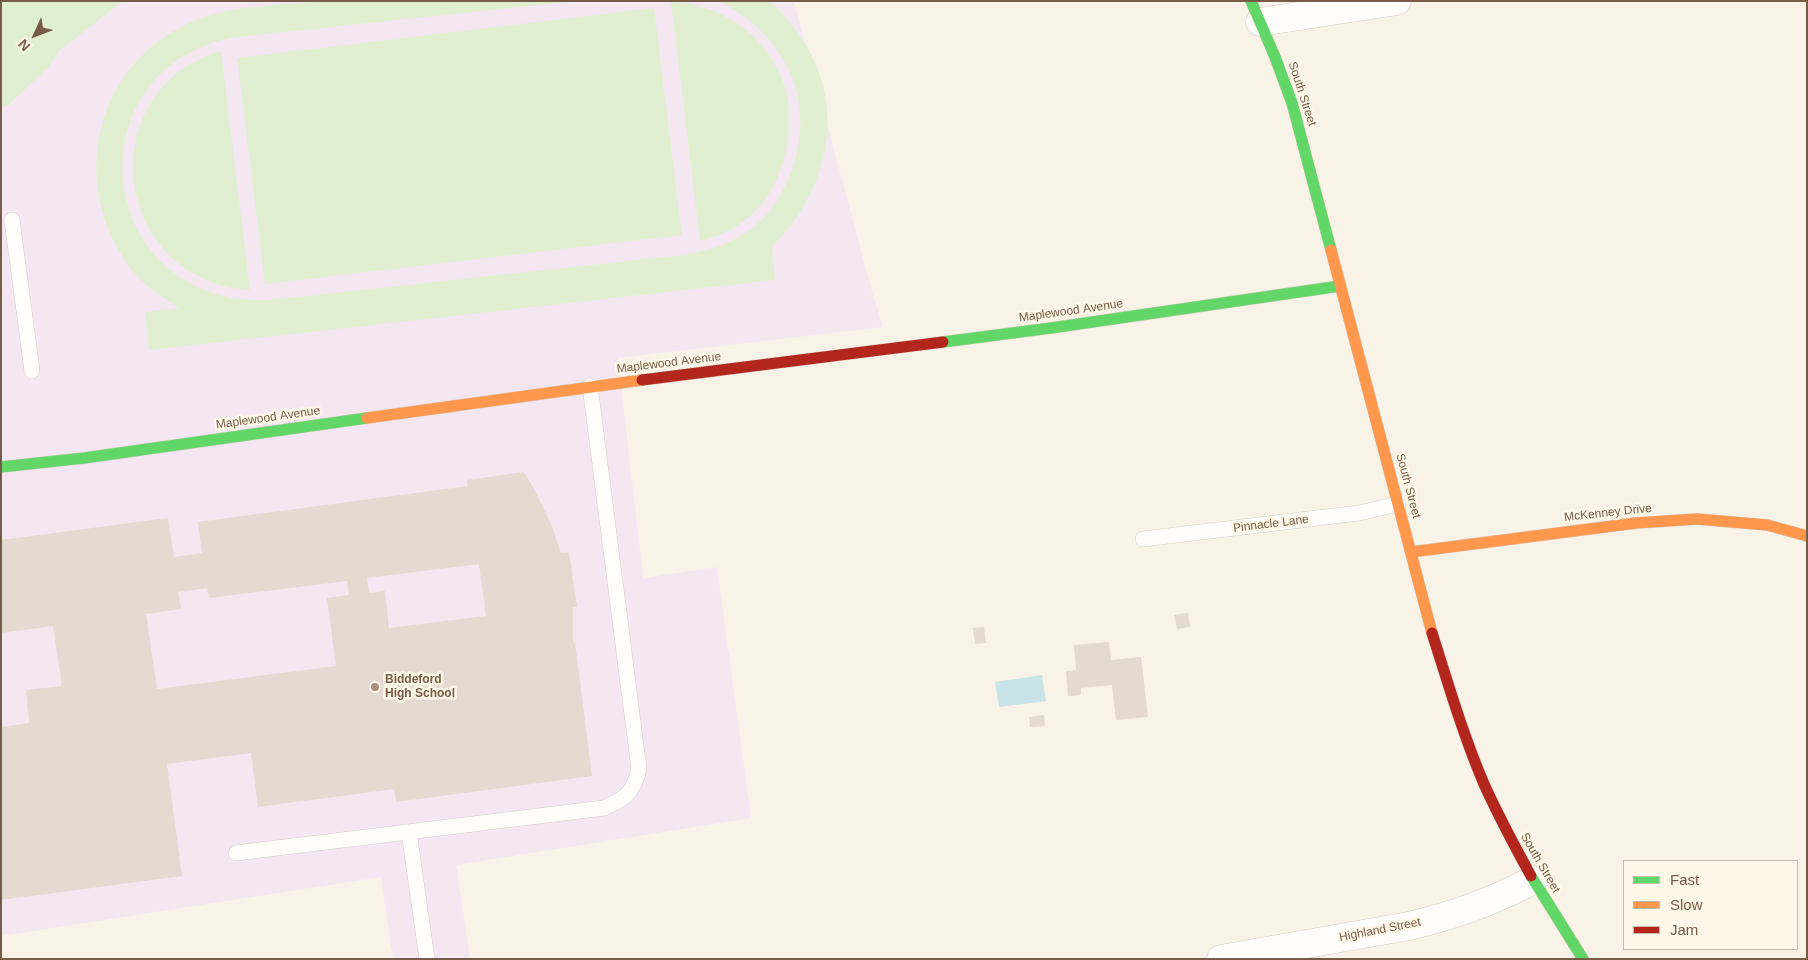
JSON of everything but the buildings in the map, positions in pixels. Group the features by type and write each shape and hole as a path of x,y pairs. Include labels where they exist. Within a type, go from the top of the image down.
{"street":[{"path":"1256,12 1397,1"},
{"name":"South Street","path":"1256,12 1285,82 1314,180 1340,286 1446,682 1496,811 1533,880 1583,959"},
{"name":"Maplewood Avenue","path":"1,467 84,458 590,386 1051,328 1340,286"},
{"name":"McKenney Drive","path":"1411,552 1636,523 1697,519 1767,525 1807,536"},
{"name":"Highland Street","path":"1221,959 1409,926 1433,920 1481,905 1533,880"}],"lane":[{"path":"12,220 32,370"},
{"path":"236,853 604,808 630,794 639,769 590,386"},
{"name":"Pinnacle Lane","path":"1143,539 1359,513 1398,504"},
{"path":"409,832 427,959"}],"shaded area":[{"path":"1,1 794,1 883,327 618,358 643,578 717,567 751,818 456,865 470,959 393,959 381,877 1,936"}],"green space":[{"path":"1,1 123,1 60,50 48,68 8,105 1,108"},
{"path":"320,1 577,1 236,37 182,57 146,91 126,135 124,182 137,228 166,266 210,292 269,300 683,255 703,251 731,241 740,237 762,220 780,196 790,175 798,148 801,122 798,97 790,73 778,51 762,32 742,15 718,1 770,1 795,29 813,58 821,79 826,101 828,124 820,169 812,191 788,229 772,246 775,280 149,350 145,312 179,308 137,276 113,240 102,208 97,175 98,142 107,110 122,80 144,54 172,32 189,23 206,16 244,8"},
{"path":"671,2 688,3 712,10 735,22 753,37 768,53 779,71 786,91 789,111 789,133 785,154 778,176 765,199 757,209 737,226 700,241"},
{"path":"654,8 682,235 265,284 237,58"},
{"path":"221,51 250,290 225,286 201,278 186,269 166,252 151,232 140,209 134,184 133,159 137,134 146,111 161,89 181,70 204,57"}],"water":[{"path":"1042,675 1046,701 999,707 995,682"}],"traffic: fast":[{"path":"1251,1 1292,103 1331,250"},
{"path":"943,342 1340,286"},
{"path":"1,467 84,458 367,418"},
{"path":"1531,876 1583,959"}],"traffic: slow":[{"path":"1331,250 1432,633"},
{"path":"367,418 642,380"},
{"path":"1411,552 1636,523 1697,519 1767,525 1807,536"}],"traffic: jam":[{"path":"642,380 943,342"},
{"path":"1432,633 1476,765 1495,807 1531,876"}],"place":[{"name":"Biddeford High School","path":"375,687"}]}
